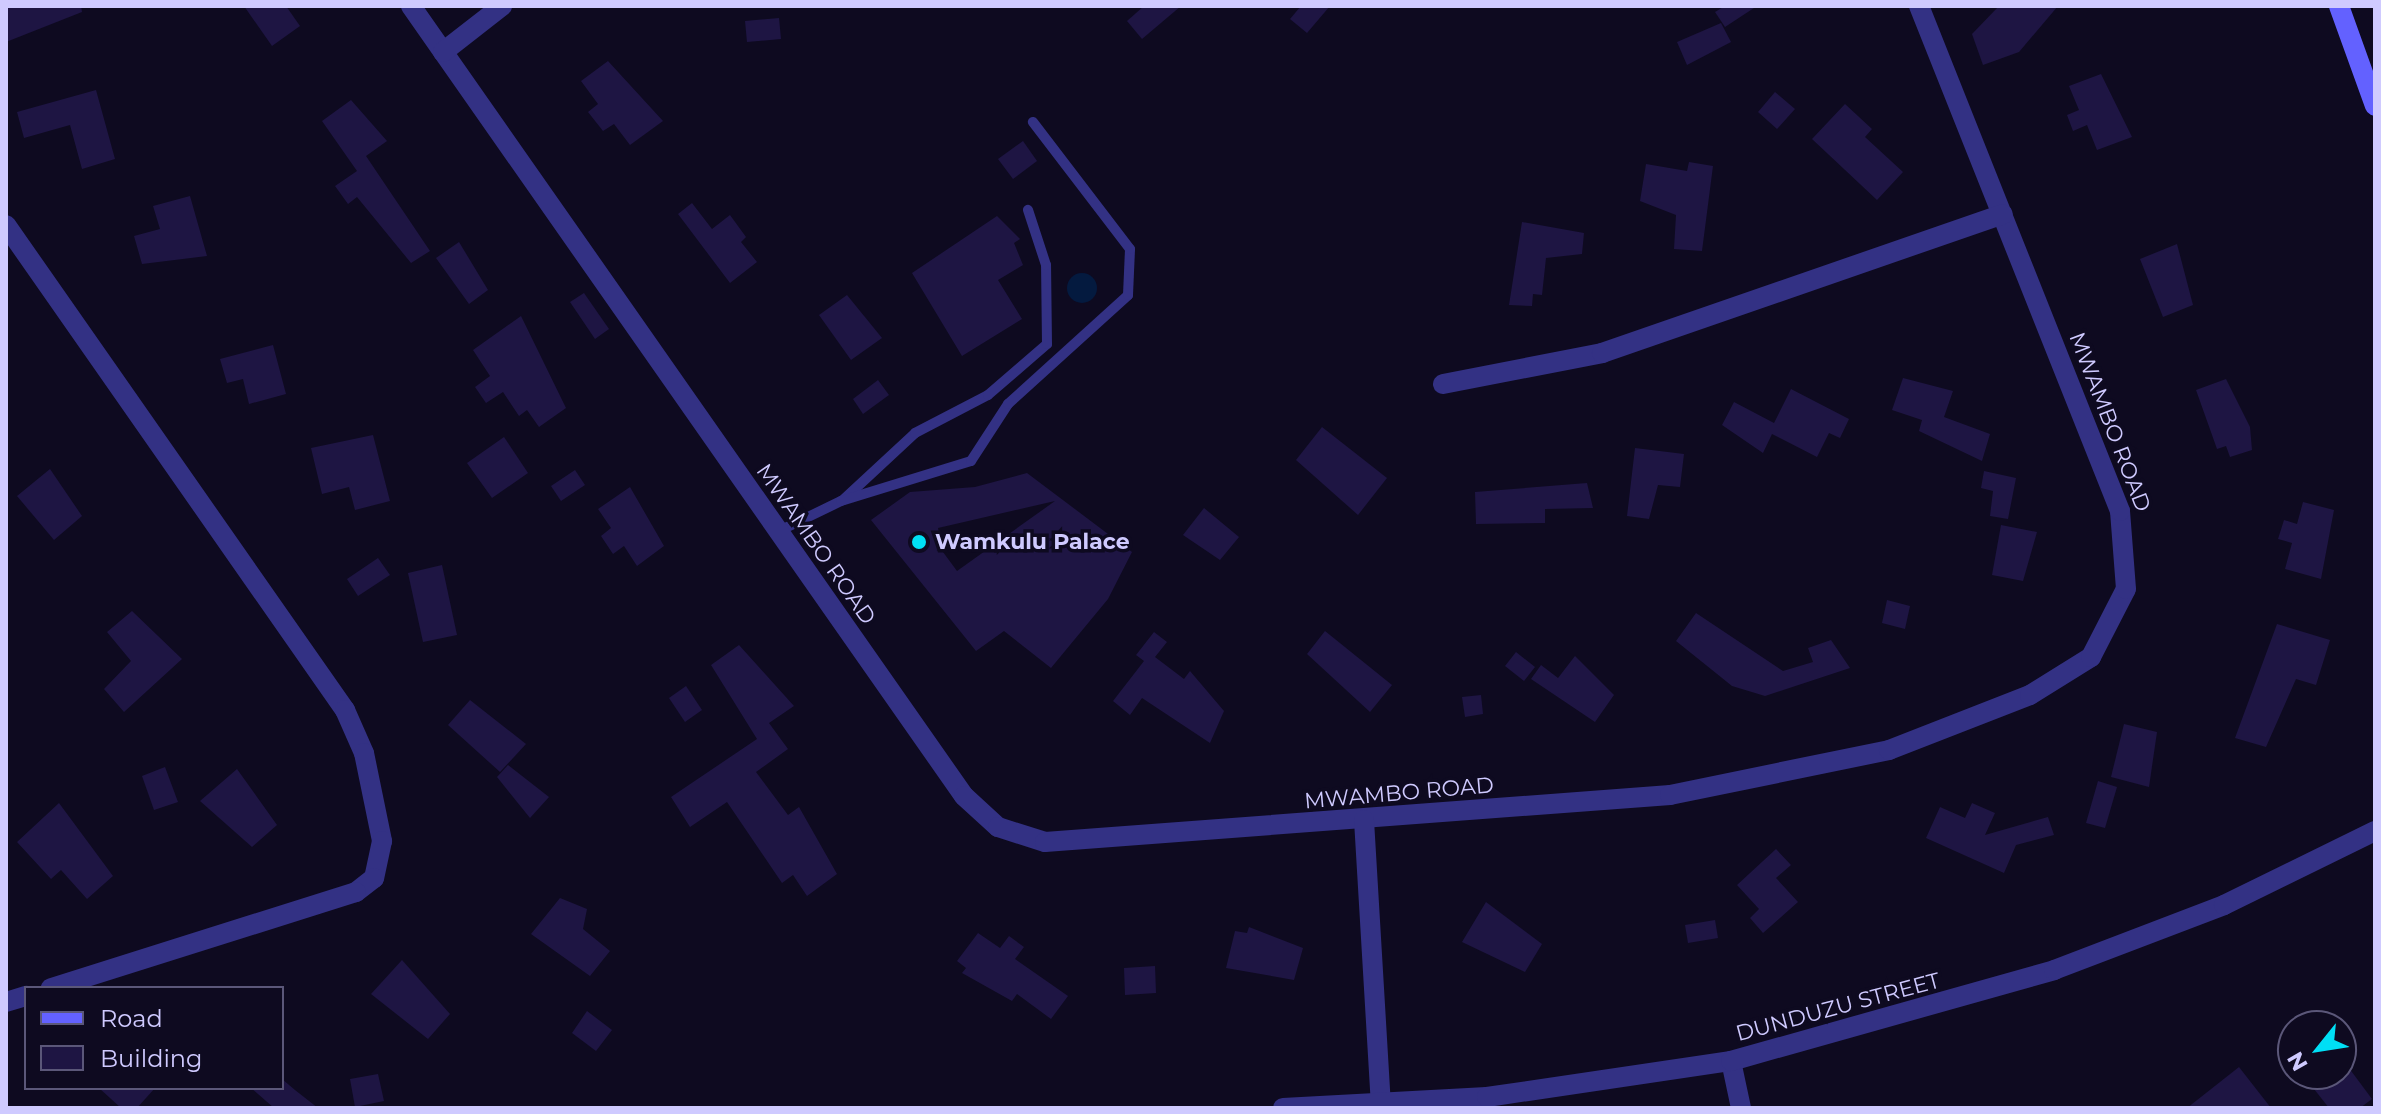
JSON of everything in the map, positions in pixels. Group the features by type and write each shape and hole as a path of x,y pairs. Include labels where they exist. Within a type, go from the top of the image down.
{"main road":[{"path":"2339,6 2375,106"}],"street":[{"name":"MWAMBO ROAD","path":"411,6 964,796 998,827 1045,842 1670,795 1860,756 2030,695 2091,657 2126,589 2127,541 2003,214 1919,6"},
{"path":"443,52 502,6"},
{"path":"1443,384 1615,349 2003,214"},
{"path":"6,225 345,710 364,753 382,841 374,878 356,892 57,986"},
{"path":"1364,820 1381,1103"},
{"name":"DUNDUZU STREET","path":"1283,1108 1487,1097 1731,1061 2054,970 2224,905 2375,831"},
{"path":"1731,1061 1741,1108"}],"lane":[{"path":"777,532 841,501 971,461 1008,404 1128,295 1130,249 1033,122"},
{"path":"841,501 915,433 988,395 1047,344 1046,265 1028,210"}],"water":[{"path":"1082,273 1093,277 1097,288 1093,299 1082,303 1071,299 1067,288 1071,277"}],"building":[{"path":"6,6 81,6 82,12 6,42"},
{"path":"244,6 286,6 300,26 272,46"},
{"path":"1144,6 1181,6 1142,39 1127,21"},
{"path":"1301,6 1330,6 1307,33 1290,19"},
{"path":"1725,6 1757,6 1725,27 1715,12"},
{"path":"1999,6 2058,6 2019,52 1983,65 1972,34"},
{"path":"779,18 781,39 747,42 745,21"},
{"path":"1721,23 1731,42 1687,65 1677,42"},
{"path":"608,61 663,121 630,145 614,124 603,131 588,112 598,104 581,81"},
{"path":"2101,74 2132,137 2097,150 2087,125 2073,131 2067,115 2079,110 2069,86"},
{"path":"96,90 115,159 82,169 70,125 24,138 17,112"},
{"path":"1775,92 1795,109 1777,129 1758,112"},
{"path":"351,100 387,141 366,156 430,251 411,263 357,197 348,204 335,186 357,171 322,121"},
{"path":"1845,104 1872,129 1865,137 1903,172 1877,200 1812,139"},
{"path":"1023,141 1037,161 1013,179 998,159"},
{"path":"1689,162 1713,166 1702,251 1674,249 1676,215 1640,201 1646,164 1687,171"},
{"path":"190,196 207,256 142,264 134,236 160,229 153,206"},
{"path":"692,203 712,229 730,215 746,237 741,242 757,262 730,283 678,214"},
{"path":"997,216 1020,239 1014,243 1023,265 998,280 1022,319 962,356 912,273"},
{"path":"1522,222 1584,233 1582,254 1546,258 1542,295 1533,294 1532,306 1509,305"},
{"path":"459,242 488,290 469,304 436,258"},
{"path":"2177,244 2193,305 2163,317 2140,259"},
{"path":"584,293 609,329 595,339 570,302"},
{"path":"847,295 882,338 851,360 819,315"},
{"path":"521,316 566,408 539,427 527,410 519,416 503,392 486,403 475,387 490,376 473,350"},
{"path":"273,345 286,394 249,404 243,379 227,383 220,359"},
{"path":"1903,378 1953,391 1944,417 1990,434 1982,461 1919,431 1922,420 1892,410"},
{"path":"2226,379 2250,427 2252,450 2230,457 2226,446 2217,449 2196,390"},
{"path":"878,380 889,395 863,414 853,399"},
{"path":"1791,389 1849,419 1840,438 1829,433 1817,457 1772,434 1763,453 1722,425 1734,402 1774,423"},
{"path":"1322,427 1387,478 1358,515 1296,460"},
{"path":"373,435 390,501 355,510 349,487 322,494 311,448"},
{"path":"504,437 528,473 492,498 467,463"},
{"path":"1635,448 1684,454 1680,487 1658,485 1649,519 1627,516"},
{"path":"50,469 82,516 54,540 17,496"},
{"path":"575,470 585,485 561,501 551,486"},
{"path":"1984,471 2016,478 2008,519 1990,516 1993,491 1981,488"},
{"path":"1027,473 1132,552 1108,599 1051,668 1004,631 976,651 871,520 910,492 975,487","holes":["1055,501 957,571 943,552 938,528"]},
{"path":"1587,483 1593,508 1545,509 1545,523 1476,524 1475,492"},
{"path":"630,487 664,546 637,566 624,546 613,554 601,536 611,528 598,509"},
{"path":"2303,502 2334,510 2321,579 2285,569 2292,543 2278,539 2284,520 2297,524"},
{"path":"1204,508 1239,537 1220,560 1183,535"},
{"path":"2001,525 2037,532 2023,581 1992,575"},
{"path":"378,558 390,575 358,596 347,579"},
{"path":"442,565 457,635 423,642 408,573"},
{"path":"1887,600 1910,606 1905,629 1882,623"},
{"path":"132,611 182,659 124,712 104,689 131,661 107,632"},
{"path":"1696,613 1783,671 1813,662 1808,648 1831,640 1850,668 1765,696 1732,686 1676,641"},
{"path":"2277,624 2330,640 2316,685 2296,679 2266,747 2235,738"},
{"path":"1325,631 1392,685 1370,712 1307,654"},
{"path":"1154,632 1167,642 1155,657 1184,679 1190,671 1224,711 1210,743 1142,698 1130,715 1113,701 1144,661 1136,655"},
{"path":"739,645 794,706 769,723 788,749 756,772 788,815 799,807 837,874 807,896 793,875 782,883 727,802 690,827 671,797 757,739 711,665"},
{"path":"1516,652 1535,667 1524,681 1505,666"},
{"path":"1575,656 1614,695 1595,722 1531,679 1541,665 1558,678"},
{"path":"686,686 702,710 685,722 669,698"},
{"path":"1481,695 1483,714 1465,717 1462,697"},
{"path":"470,700 526,744 500,772 448,725"},
{"path":"2124,724 2157,732 2149,787 2111,777"},
{"path":"508,765 549,797 530,818 497,777"},
{"path":"165,767 178,802 154,810 142,776"},
{"path":"237,769 277,825 252,847 200,801"},
{"path":"2098,781 2117,787 2105,828 2086,823"},
{"path":"59,803 113,876 87,899 61,870 51,879 17,842"},
{"path":"1972,803 1995,813 1985,835 2048,817 2054,835 2016,845 2004,873 1926,838 1940,807 1965,818"},
{"path":"1776,849 1791,865 1776,878 1798,902 1763,933 1750,918 1759,909 1737,885"},
{"path":"560,898 587,909 583,929 610,951 590,976 531,934"},
{"path":"1486,902 1542,944 1525,972 1462,942"},
{"path":"1715,920 1718,938 1688,943 1685,925"},
{"path":"1249,927 1303,948 1294,980 1226,968 1235,931 1247,933"},
{"path":"978,933 1000,948 1009,936 1024,947 1015,959 1068,996 1051,1019 1017,994 1012,1001 962,973 966,968 957,961"},
{"path":"402,960 450,1014 428,1039 371,994"},
{"path":"1155,966 1156,993 1125,995 1124,968"},
{"path":"587,1011 612,1030 596,1051 572,1033"},
{"path":"2239,1067 2271,1108 2187,1108"},
{"path":"378,1074 384,1101 355,1107 350,1079"},
{"path":"2357,1079 2372,1099 2360,1108 2329,1108 2315,1090 2357,1090"},
{"path":"284,1081 318,1108 274,1108 253,1090 284,1090"},
{"path":"101,1090 153,1090 137,1108 121,1108"}],"place":[{"name":"Wamkulu Palace","path":"919,542"}]}
